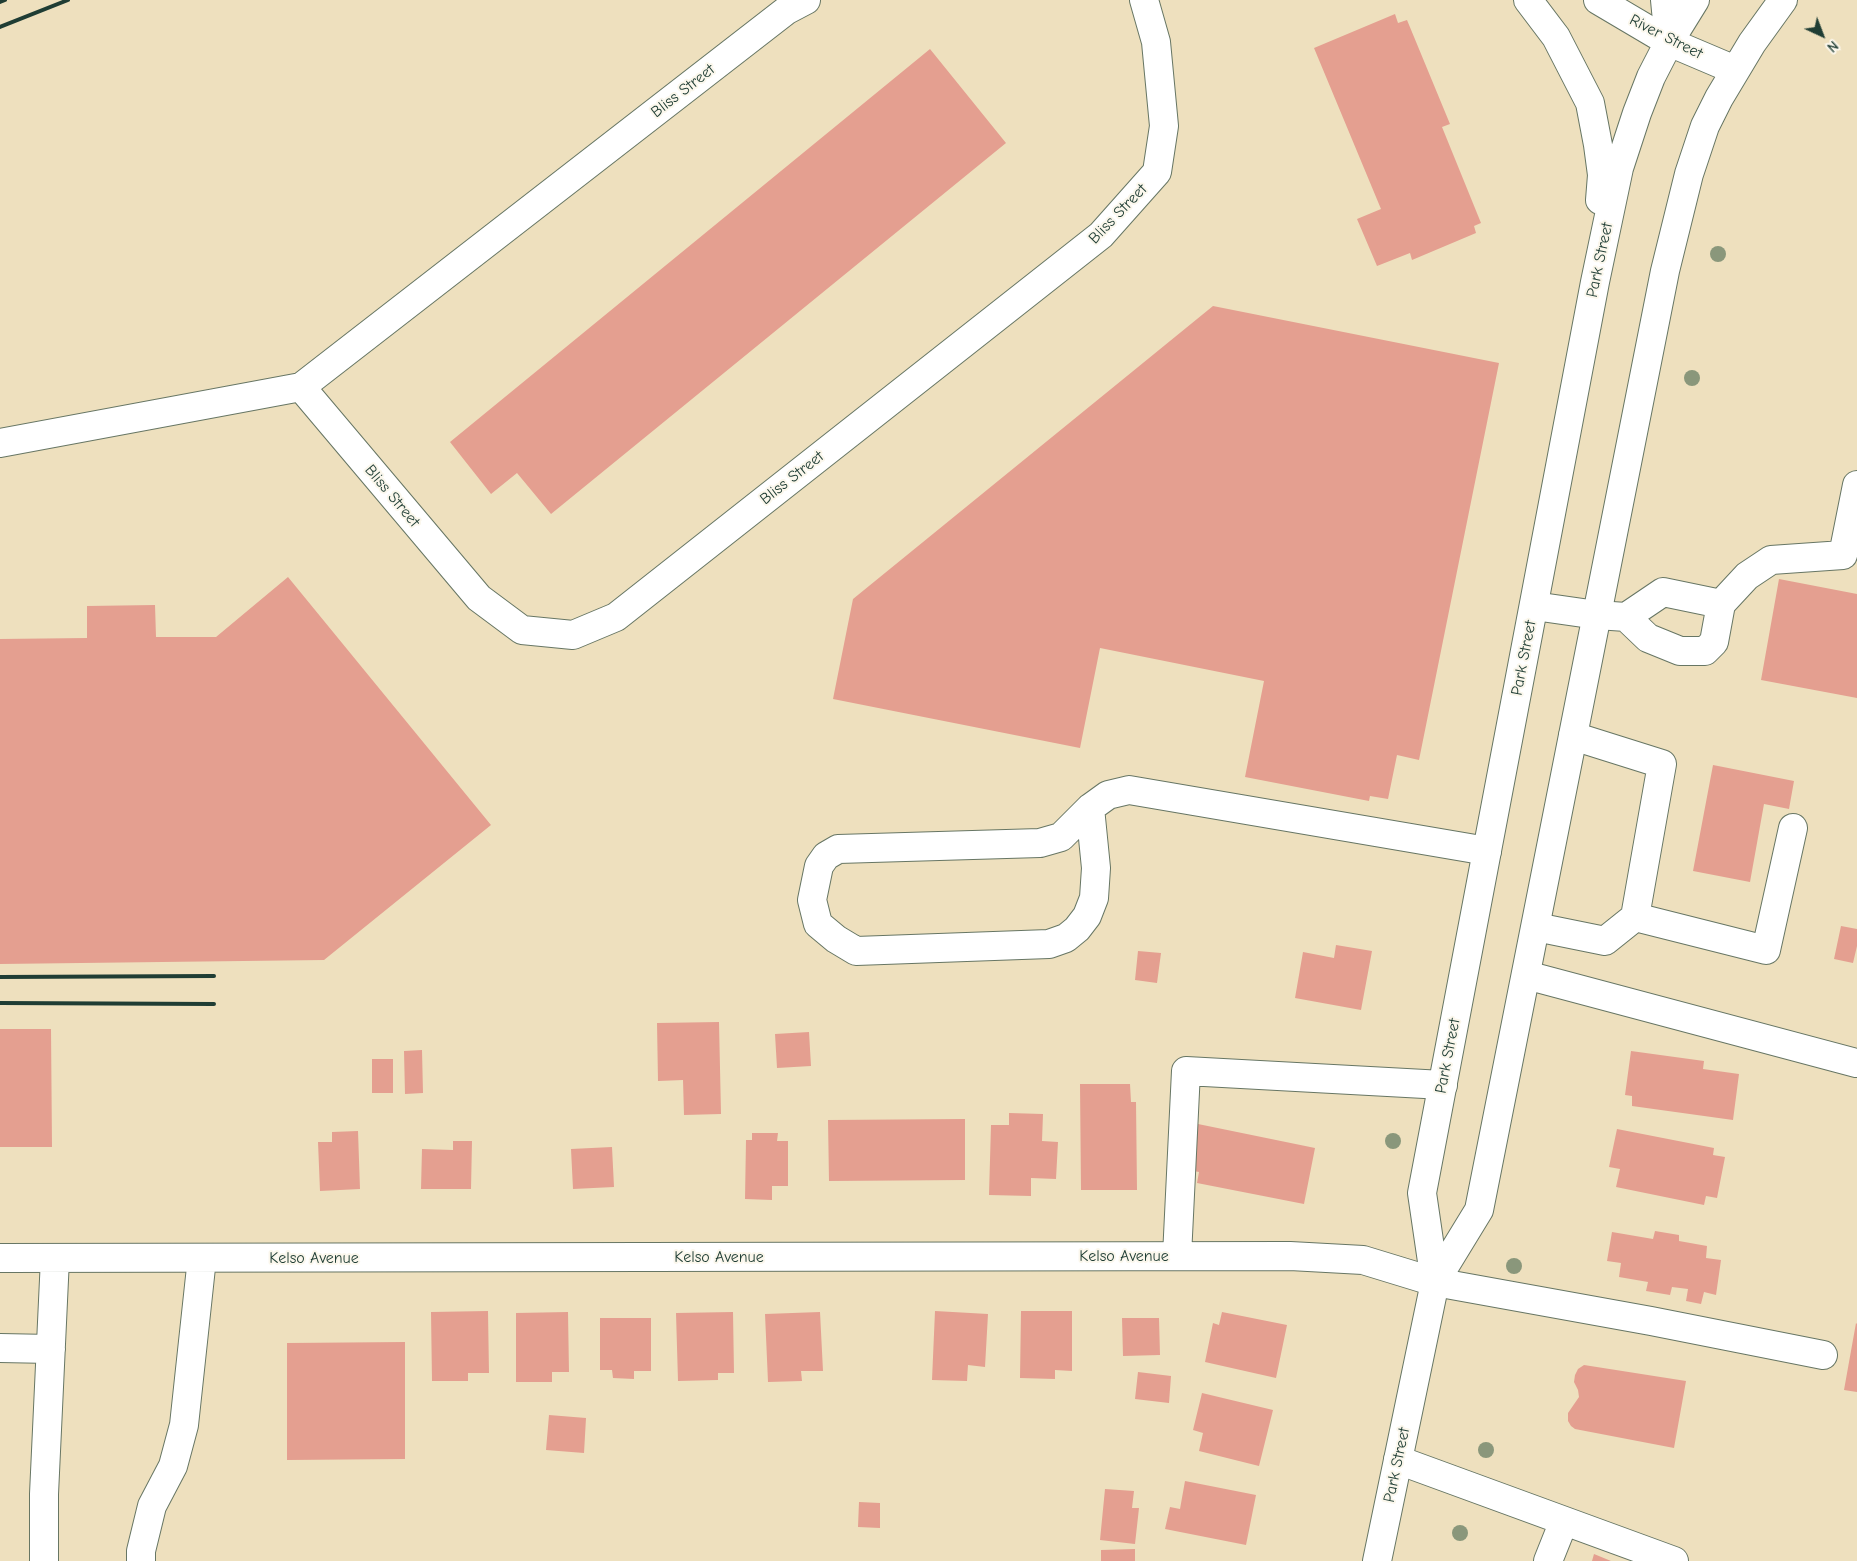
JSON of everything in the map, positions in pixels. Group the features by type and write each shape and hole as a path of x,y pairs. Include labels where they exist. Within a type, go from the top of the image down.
{"main road":[{"name":"Bliss Street","path":"0,443 301,388 787,10 806,0"},
{"name":"Bliss Street","path":"301,388 479,598 522,630 573,635 616,617 1101,235 1157,172 1164,126 1156,42 1144,0"},
{"path":"1528,0 1556,38 1590,104 1602,175 1601,197 1591,251 1594,282"},
{"name":"River Street","path":"1598,0 1669,42 1735,70"},
{"path":"1665,0 1669,42"},
{"name":"Park Street","path":"1435,1282 1422,1193 1594,282 1619,168 1637,113 1651,77 1669,42 1695,0"},
{"name":"Park Street","path":"1378,1561 1435,1282 1479,1210 1665,271 1688,174 1705,126 1735,70 1783,0"},
{"path":"1626,617 1648,638 1680,651 1705,652 1714,642 1721,604 1747,576 1772,560 1850,556 1857,485"},
{"path":"1534,606 1626,617 1663,592 1721,604"},
{"path":"1536,926 1605,941 1635,917 1662,764 1573,736"},
{"path":"1090,808 1096,868 1094,898 1087,916 1077,929 1066,938 1049,944 856,951 836,939 818,924 812,900 819,866 826,856 838,849 1040,843 1061,837 1090,808 1108,795 1130,790 1487,851"},
{"path":"1635,917 1766,950 1793,828"},
{"path":"1526,974 1856,1063"},
{"path":"1178,1256 1186,1071 1443,1085"},
{"name":"Kelso Avenue","path":"0,1258 1290,1256 1364,1260 1435,1282 1652,1321 1824,1355"},
{"path":"44,1561 44,1494 55,1258"},
{"path":"141,1561 141,1551 152,1506 173,1466 184,1425 202,1258"},
{"path":"0,1348 51,1349"},
{"path":"1398,1460 1674,1561"},
{"path":"1548,1561 1564,1521"}],"building":[{"path":"1395,14 1398,23 1407,20 1450,124 1442,127 1481,223 1474,226 1476,233 1412,260 1410,253 1377,266 1357,219 1381,209 1314,48"},
{"path":"930,49 1006,143 551,514 517,473 491,494 450,442"},
{"path":"1213,306 1499,363 1419,760 1397,755 1388,799 1370,796 1369,801 1245,777 1264,681 1100,648 1080,748 833,699 853,599"},
{"path":"288,577 491,825 324,960 0,964 0,639 87,638 87,606 155,605 156,637 216,637"},
{"path":"1779,579 1857,594 1857,698 1761,680"},
{"path":"1713,765 1794,781 1789,809 1764,804 1750,882 1693,871"},
{"path":"1841,926 1857,929 1857,946 1853,963 1834,959"},
{"path":"1336,945 1372,951 1361,1010 1295,998 1303,952 1334,958"},
{"path":"1138,951 1161,953 1157,983 1135,980"},
{"path":"719,1022 721,1114 684,1115 683,1080 658,1081 657,1023"},
{"path":"0,1029 51,1029 52,1147 0,1147"},
{"path":"809,1032 811,1066 777,1068 775,1034"},
{"path":"422,1050 423,1093 405,1094 404,1051"},
{"path":"1631,1051 1704,1061 1703,1069 1739,1074 1733,1120 1632,1106 1632,1096 1625,1095"},
{"path":"372,1059 393,1059 393,1093 372,1093"},
{"path":"1080,1084 1130,1084 1131,1102 1136,1102 1137,1190 1081,1190"},
{"path":"1009,1113 1043,1114 1042,1141 1058,1142 1056,1179 1031,1178 1031,1196 989,1195 991,1125 1009,1125"},
{"path":"965,1119 965,1180 829,1181 828,1120"},
{"path":"1198,1124 1315,1148 1304,1204 1197,1183 1199,1172 1188,1170"},
{"path":"1617,1129 1714,1148 1713,1155 1725,1157 1717,1198 1706,1196 1704,1205 1616,1187 1620,1169 1609,1167"},
{"path":"358,1131 360,1189 320,1191 318,1142 332,1142 332,1132"},
{"path":"752,1133 778,1133 777,1141 788,1141 788,1186 772,1186 772,1200 745,1199 746,1140 752,1140"},
{"path":"453,1141 472,1141 471,1189 421,1189 422,1149 453,1150"},
{"path":"612,1147 614,1187 573,1189 571,1149"},
{"path":"1655,1231 1679,1235 1679,1241 1707,1246 1706,1258 1721,1260 1716,1295 1704,1292 1701,1304 1686,1301 1688,1289 1672,1287 1670,1295 1646,1291 1648,1282 1619,1277 1621,1263 1607,1261 1612,1232 1653,1239"},
{"path":"488,1311 489,1373 468,1373 468,1381 432,1381 431,1312"},
{"path":"935,1311 988,1314 985,1367 968,1365 967,1381 932,1380"},
{"path":"1021,1311 1072,1311 1072,1371 1055,1370 1055,1379 1020,1378"},
{"path":"568,1312 569,1372 552,1372 552,1382 516,1382 516,1313"},
{"path":"733,1312 734,1373 718,1373 718,1380 678,1381 676,1313"},
{"path":"820,1312 823,1371 801,1371 802,1381 768,1382 765,1314"},
{"path":"1222,1312 1287,1325 1276,1378 1205,1362 1213,1323 1219,1325"},
{"path":"600,1318 651,1318 651,1371 634,1371 634,1379 613,1378 612,1370 600,1370"},
{"path":"1122,1318 1159,1318 1160,1355 1123,1356"},
{"path":"1857,1324 1857,1392 1844,1390"},
{"path":"405,1342 405,1459 287,1460 287,1343"},
{"path":"1584,1365 1686,1381 1674,1448 1575,1429 1571,1426 1568,1421 1568,1413 1579,1397 1574,1382 1575,1375 1578,1369"},
{"path":"1138,1372 1171,1376 1169,1403 1135,1399"},
{"path":"1202,1393 1273,1410 1259,1466 1199,1451 1203,1433 1193,1430"},
{"path":"549,1415 586,1418 584,1453 546,1450"},
{"path":"1185,1481 1256,1495 1246,1545 1165,1529 1170,1507 1180,1509"},
{"path":"1105,1489 1134,1491 1132,1508 1139,1508 1135,1544 1100,1540"},
{"path":"859,1502 880,1503 880,1528 858,1527"},
{"path":"1135,1549 1135,1561 1101,1561 1101,1550"},
{"path":"1594,1554 1611,1561 1592,1561"}],"railway":[{"path":"0,2 5,0"},
{"path":"0,27 68,0"},
{"path":"0,977 214,976"},
{"path":"0,1003 214,1004"}]}
